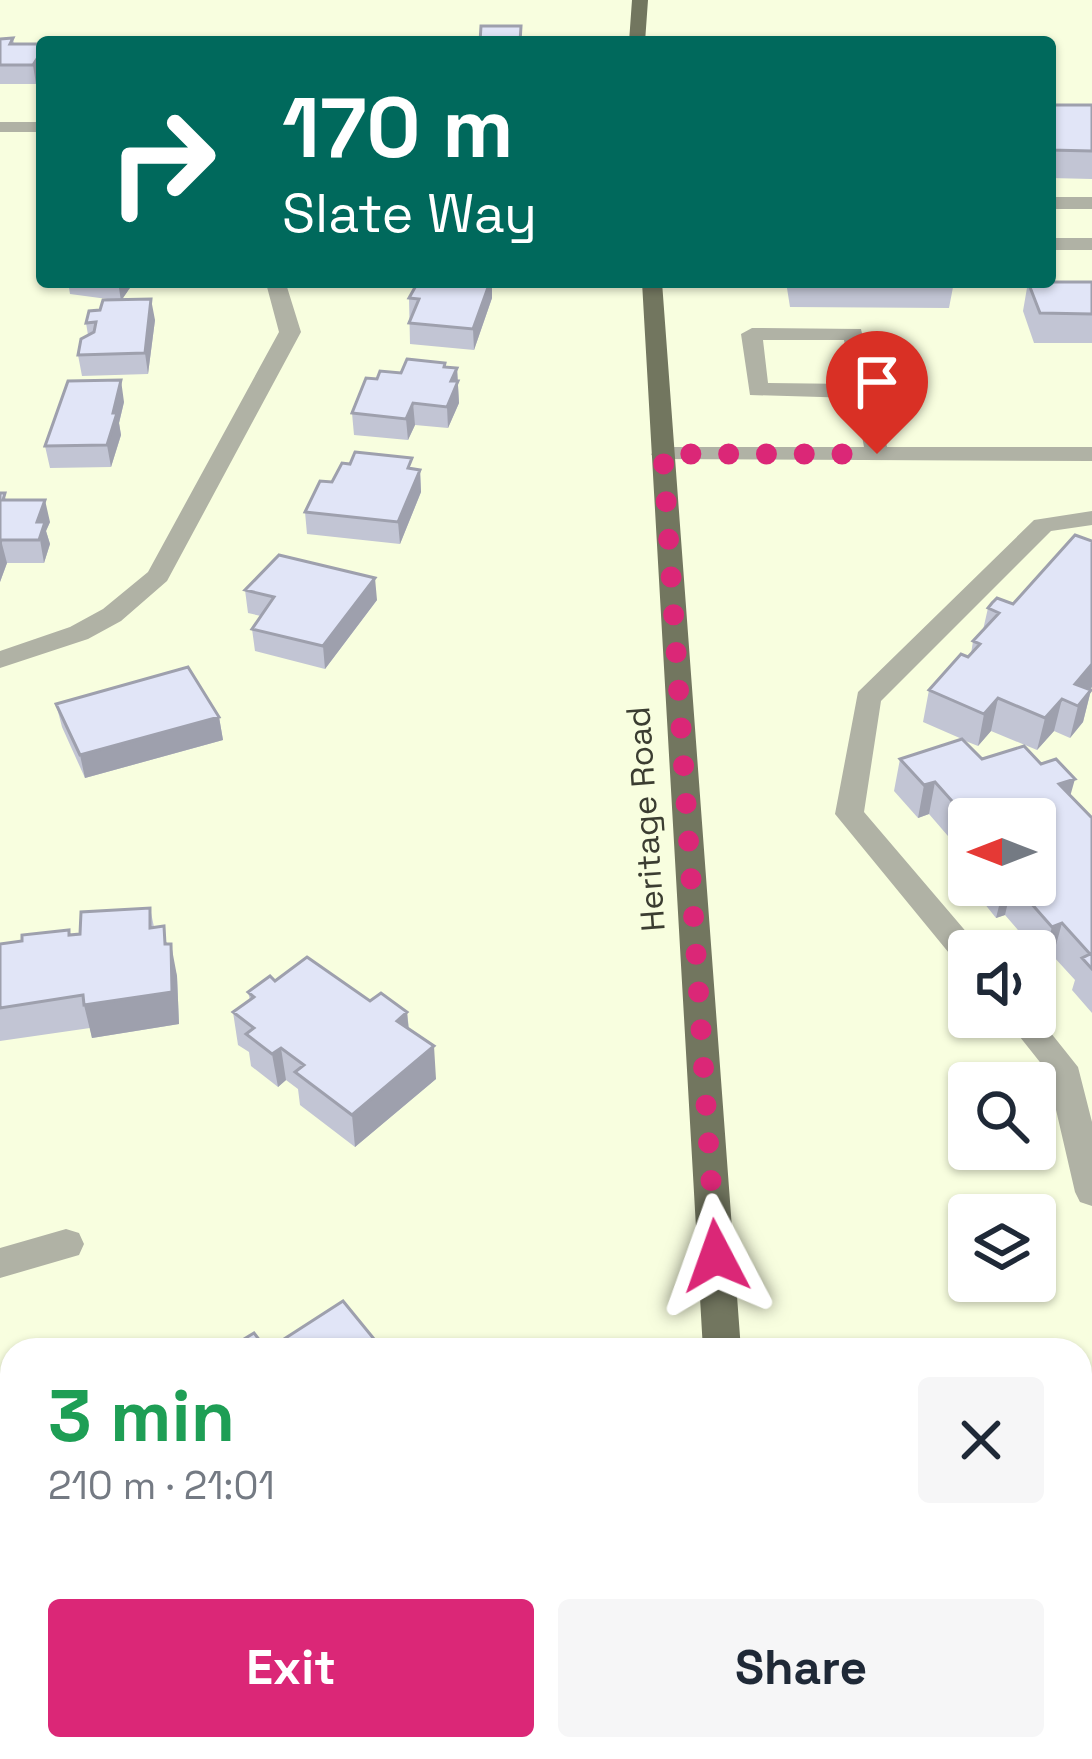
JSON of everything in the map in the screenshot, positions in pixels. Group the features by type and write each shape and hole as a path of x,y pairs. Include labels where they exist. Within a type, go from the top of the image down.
{"main road":[{"path":"637,36 640,0"},
{"name":"Heritage Road","path":"652,288 721,1338"}],"street":[{"path":"0,127 36,127"},
{"path":"1056,203 1092,202"},
{"path":"1056,244 1092,244"},
{"path":"0,660 79,633 124,607 158,576 290,332 277,288"},
{"path":"864,391 758,390 752,334 853,334 877,454"},
{"path":"663,454 1092,454"},
{"path":"948,931 849,814 868,698 1042,525 1092,518"},
{"path":"1038,1038 1063,1067 1092,1192"},
{"path":"0,1263 66,1244"}],"building":[{"path":"481,26 521,26 520,36 480,36"},
{"path":"0,39 36,44 33,65 0,65"},
{"path":"1056,105 1092,105 1092,151 1056,150"},
{"path":"1092,282 1092,314 1040,313 1030,288"},
{"path":"415,288 488,288 473,329 409,323 419,299 409,298"},
{"path":"151,299 145,353 78,355 81,339 94,332 96,322 86,323 89,311 100,310 103,300"},
{"path":"407,359 457,368 451,381 458,381 447,407 413,403 406,419 352,413 366,378 377,379 380,371 401,373"},
{"path":"121,380 107,445 45,446 68,381"},
{"path":"355,452 412,458 408,468 420,470 398,522 305,512 320,481 332,482 342,463 350,464"},
{"path":"0,493 5,493 3,500 45,500 37,522 45,522 39,540 1,540 0,544"},
{"path":"1075,535 1092,541 1092,664 1075,684 1091,690 1078,706 1062,699 1045,718 998,698 984,714 929,690 961,654 968,657 980,644 973,641 999,613 988,608 992,603 997,598 1013,604"},
{"path":"279,555 375,578 323,646 252,629 274,597 245,590"},
{"path":"188,667 219,717 80,755 56,704"},
{"path":"962,739 982,759 1024,746 1041,764 1056,759 1075,779 1059,784 1092,818 1092,969 1082,958 1090,954 1062,923 1052,927 1034,906 1056,906 1056,798 949,798 935,782 924,785 900,759"},
{"path":"150,908 150,928 164,926 165,944 171,944 172,992 84,1005 83,995 0,1008 0,944 22,941 22,935 69,930 69,935 80,934 81,912"},
{"path":"307,957 370,1001 381,993 407,1012 397,1021 434,1046 352,1115 295,1072 304,1065 281,1048 272,1054 246,1034 254,1028 233,1012 254,997 248,992 270,976 275,981"},
{"path":"343,1301 373,1338 286,1338"}],"route":[{"path":"716,1256 663,454 877,454"}]}
